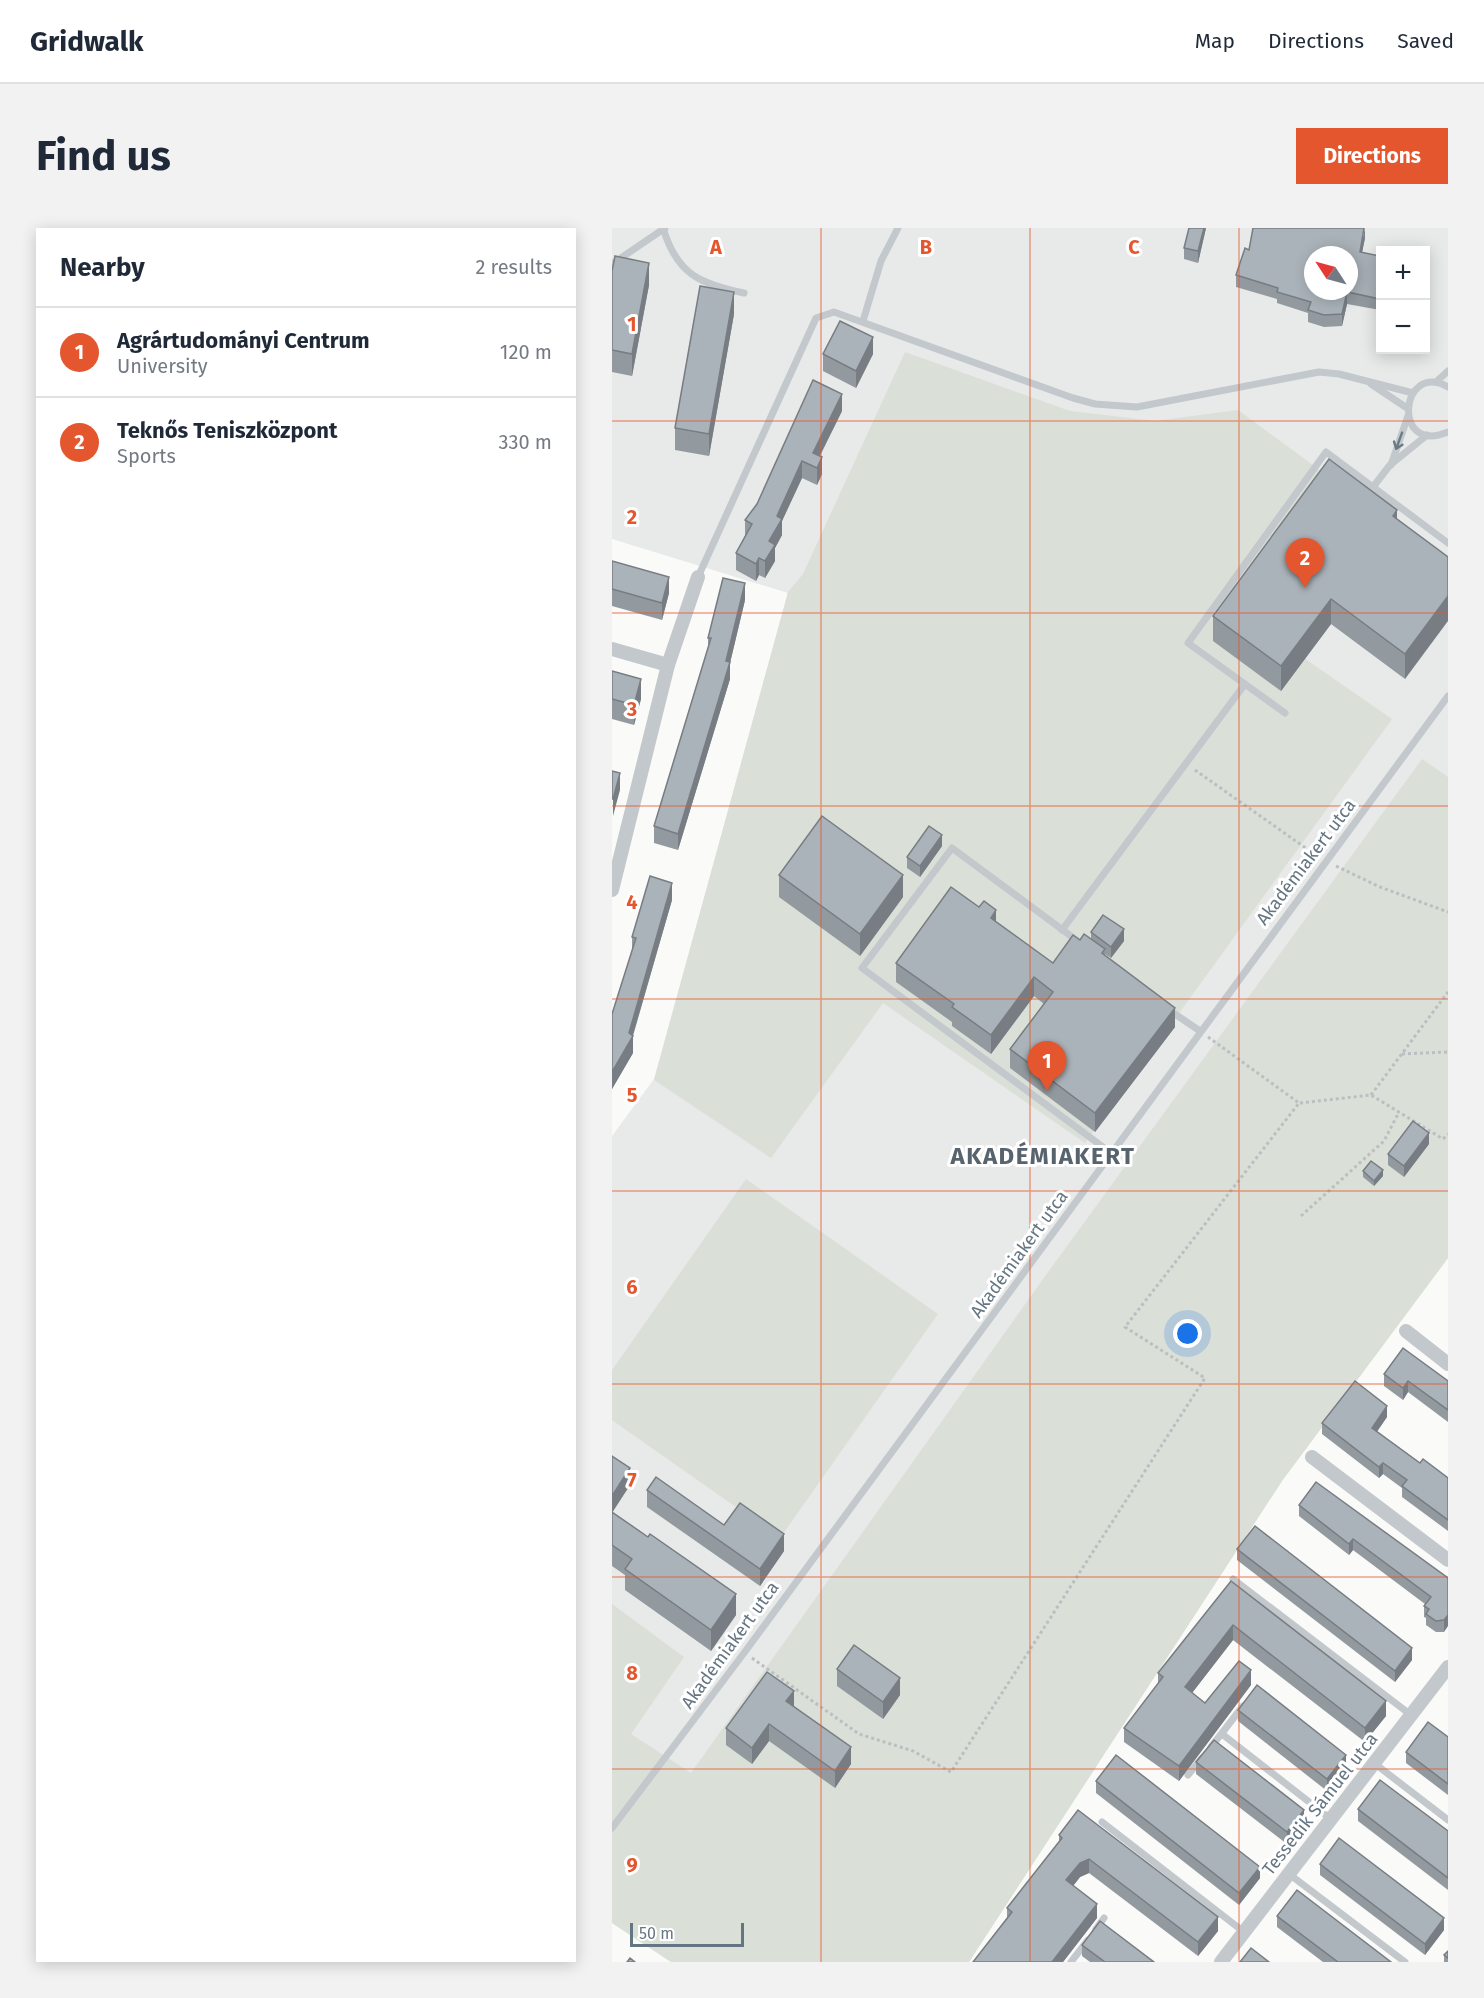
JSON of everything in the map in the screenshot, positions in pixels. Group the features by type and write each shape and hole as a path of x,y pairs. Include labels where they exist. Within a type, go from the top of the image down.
{"street":[{"path":"612,890 616,857 668,665 698,577"},
{"path":"612,649 668,665"},
{"path":"1406,1331 1448,1364"},
{"path":"1312,1457 1448,1560"},
{"name":"Tessedik Sámuel utca","path":"1221,1962 1448,1667"}],"lane":[{"path":"863,321 881,261 898,228"},
{"path":"612,264 665,230 671,253 688,274 718,287 744,293"},
{"path":"698,577 816,318 834,312 1095,404 1137,407 1319,372 1339,374 1413,393"},
{"path":"1436,382 1448,371"},
{"path":"1366,381 1407,412 1415,428 1427,435 1445,435"},
{"path":"1390,465 1413,393 1427,383 1436,382 1448,387"},
{"path":"1373,487 1390,465 1427,435"},
{"path":"1285,713 1188,643 1326,452 1448,543"},
{"path":"1062,930 1245,684"},
{"name":"Akadémiakert utca","path":"612,1828 744,1653 1448,696"},
{"path":"1089,950 952,848 862,968 1111,1154"},
{"path":"1160,1003 1200,1031"},
{"path":"1233,1579 1411,1715"},
{"path":"1188,1774 1251,1696"},
{"path":"1222,1734 1331,1819"},
{"path":"1374,1763 1448,1820"},
{"path":"1102,1822 1244,1932"},
{"path":"1289,1874 1405,1962"},
{"path":"1071,1962 1104,1918"}],"path":[{"path":"1186,764 1325,861 1380,887 1448,912"},
{"path":"1371,1095 1448,992"},
{"path":"1200,1031 1299,1103 1371,1095 1443,1139 1448,1134"},
{"path":"1402,1054 1448,1052"},
{"path":"744,1653 859,1734 913,1751 951,1772 1205,1378 1125,1327 1299,1103"},
{"path":"1301,1216 1384,1141 1399,1112"}],"shaded area":[{"path":"612,228 1448,228 1448,1258 1282,1481 969,1962 671,1962 612,1923 612,1136 654,1079 788,593 612,539"},
{"path":"905,352 1070,411 1155,421 1238,410 1392,523 1298,654 1392,719 1085,1143 883,1003 771,1158 654,1080 788,592 803,574"},
{"path":"1422,759 1448,777 1448,1258 1282,1481 969,1962 671,1962 612,1923 612,1604 684,1657 631,1734 691,1773 1051,1268"},
{"path":"746,1179 938,1314 780,1538 612,1420 612,1370"}],"building":[{"path":"1189,228 1204,228 1198,251 1184,248"},
{"path":"1253,228 1364,228 1360,252 1376,255 1376,298 1358,294 1358,246 1304,246 1304,300 1277,292 1278,288 1236,275 1245,248 1249,250"},
{"path":"615,256 649,263 632,354 612,350 612,271"},
{"path":"700,286 734,292 709,434 675,428"},
{"path":"1304,300 1345,300 1342,314 1324,315 1308,310 1311,302"},
{"path":"840,321 873,337 856,371 823,354"},
{"path":"813,380 842,394 813,453 822,457 817,468 802,461 777,516 782,519 769,541 775,545 765,561 759,558 756,564 736,553 752,524 745,520 757,504"},
{"path":"1329,459 1397,510 1393,516 1448,557 1448,596 1405,654 1331,599 1281,666 1213,616"},
{"path":"612,561 669,577 662,603 612,589"},
{"path":"723,578 745,583 726,661 730,662 678,834 654,826 711,638 708,638"},
{"path":"612,671 641,679 634,705 612,699"},
{"path":"612,771 620,773 613,799 612,799"},
{"path":"822,816 903,875 860,934 779,875"},
{"path":"929,826 942,835 920,866 907,857"},
{"path":"650,876 672,883 629,1033 633,1036 612,1072 612,1014 636,938 632,937"},
{"path":"951,887 979,907 984,901 996,910 991,918 1053,963 1073,935 1080,940 1084,934 1105,949 1102,953 1175,1008 1095,1113 1010,1049 1053,992 1034,977 991,1035 952,1007 954,1004 896,963"},
{"path":"1103,915 1124,929 1111,947 1091,932"},
{"path":"1413,1121 1429,1133 1404,1166 1388,1154"},
{"path":"1371,1161 1383,1170 1374,1181 1363,1171"},
{"path":"1403,1348 1448,1381 1448,1410 1408,1381 1403,1388 1384,1374"},
{"path":"1355,1381 1387,1406 1372,1428 1420,1463 1423,1459 1448,1478 1448,1520 1402,1486 1407,1480 1383,1463 1379,1467 1322,1423"},
{"path":"612,1456 630,1468 612,1496"},
{"path":"656,1477 724,1525 740,1503 784,1534 760,1569 647,1490"},
{"path":"1316,1482 1448,1578 1448,1615 1444,1620 1436,1621 1426,1614 1429,1609 1424,1606 1431,1597 1353,1539 1349,1544 1299,1505"},
{"path":"612,1512 648,1537 650,1534 736,1594 711,1630 625,1569 632,1559 612,1545"},
{"path":"1255,1526 1412,1648 1395,1671 1237,1549"},
{"path":"1231,1581 1386,1701 1365,1728 1233,1625 1185,1687 1205,1703 1239,1661 1251,1670 1179,1766 1124,1728 1163,1677 1158,1673"},
{"path":"854,1645 900,1678 883,1702 837,1669"},
{"path":"767,1672 794,1691 786,1701 851,1747 835,1771 769,1724 752,1748 726,1728"},
{"path":"1257,1685 1346,1755 1327,1779 1238,1710"},
{"path":"1428,1722 1448,1737 1448,1784 1406,1752"},
{"path":"1214,1740 1304,1810 1287,1832 1196,1762"},
{"path":"1116,1755 1260,1867 1239,1893 1096,1781"},
{"path":"1380,1780 1448,1831 1448,1878 1358,1809"},
{"path":"1078,1810 1218,1917 1198,1942 1089,1859 1080,1863 1066,1880 1097,1904 1052,1962 973,1962 1012,1912 1007,1908 1062,1838 1059,1835"},
{"path":"1339,1838 1444,1918 1425,1944 1320,1864"},
{"path":"1297,1890 1391,1962 1338,1962 1277,1916"},
{"path":"1100,1921 1154,1962 1105,1962 1082,1945"},
{"path":"1251,1948 1269,1962 1240,1962"}],"place":[{"name":"Teknős Teniszközpont","path":"1305,588"},
{"name":"Agrártudományi Centrum","path":"1047,1091"}],"district":[{"name":"AKADÉMIAKERT","path":"1043,1156"}]}
